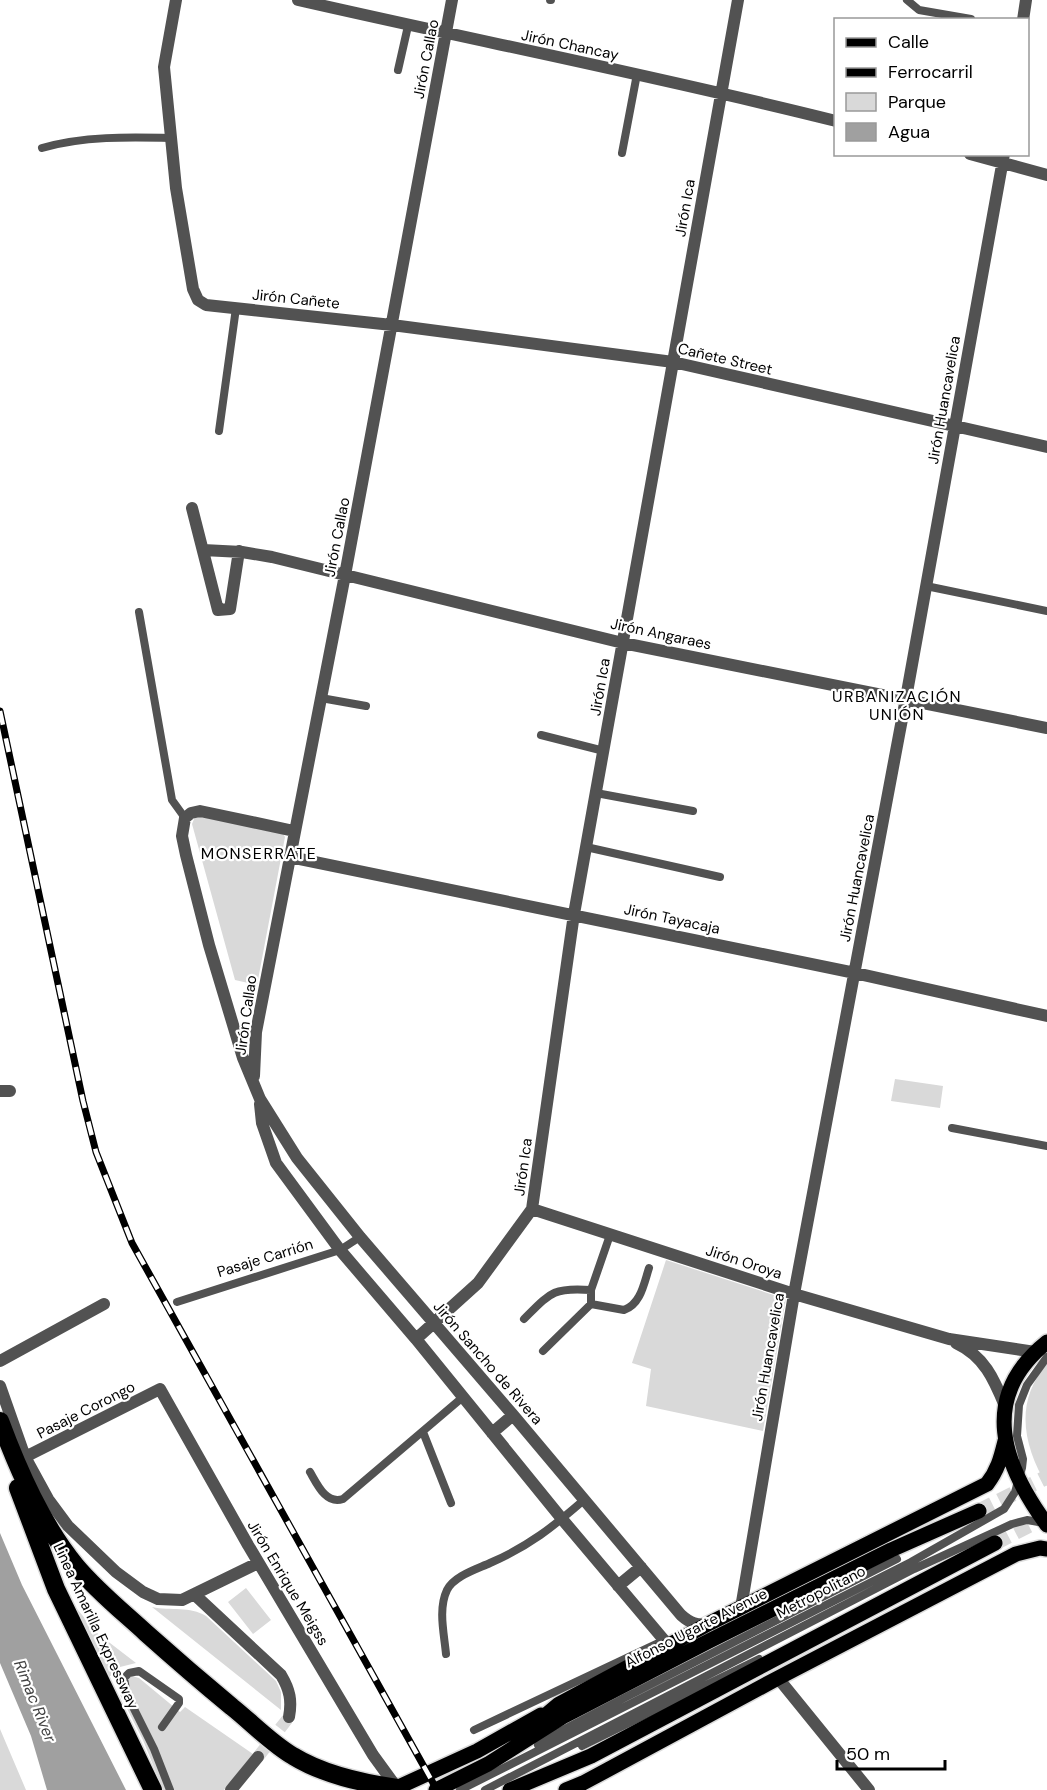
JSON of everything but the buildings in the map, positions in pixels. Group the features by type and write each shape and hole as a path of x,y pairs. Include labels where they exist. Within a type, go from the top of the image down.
{"highway":[{"path":"0,1421 19,1469 40,1510 76,1566 100,1593 210,1689 292,1756 347,1778 395,1789"},
{"name":"Linea Amarilla Expressway","path":"0,1441 56,1589 153,1790"}],"main road":[{"path":"1043,1350 1019,1372 1011,1386 1005,1406 1005,1441 1019,1482 1046,1524"},
{"name":"Alfonso Ugarte Avenue","path":"559,1704 664,1645 987,1484 998,1467 1005,1441"},
{"name":"Alfonso Ugarte Avenue","path":"436,1790 488,1764 564,1716 720,1635 891,1550 979,1511"},
{"path":"507,1785 591,1756 995,1543"},
{"path":"566,1790 1016,1554 1040,1548 1047,1549"},
{"path":"491,1743 524,1741 532,1726 559,1704"},
{"path":"395,1789 491,1743 559,1704"}],"street":[{"path":"171,138 164,67 177,0"},
{"name":"Jirón Chancay","path":"298,0 408,26 722,92 834,120"},
{"name":"Jirón Callao","path":"254,1080 256,1032 345,574 452,0"},
{"name":"Jirón Ica","path":"416,1339 478,1283 532,1209 574,914 738,0"},
{"path":"1023,18 1026,0"},
{"name":"Jirón Cañete","path":"171,138 176,188 193,289 198,300 206,304 236,308 392,325"},
{"path":"984,156 1004,159 1047,175"},
{"name":"Jirón Huancavelica","path":"741,1608 794,1294 1004,159"},
{"name":"Cañete Street","path":"392,325 673,362 1047,447"},
{"path":"192,508 218,610 228,611 230,609 239,551"},
{"name":"Jirón Angaraes","path":"203,550 239,551 272,557 623,643 1047,728"},
{"path":"185,818 191,813 213,813 294,831"},
{"name":"Jirón Sancho de Rivera","path":"185,818 182,836 209,945 243,1058 260,1099 262,1123 276,1163 340,1250 464,1397 664,1645"},
{"name":"Jirón Tayacaja","path":"290,856 855,973 1047,1016"},
{"name":"Jirón Sancho de Rivera","path":"260,1099 297,1158 360,1237 686,1620 700,1625 710,1623"},
{"name":"Jirón Oroya","path":"532,1209 794,1294 948,1339 961,1345 983,1362 1005,1406"},
{"path":"0,1361 104,1304"},
{"name":"Jirón Oroya","path":"948,1339 1043,1350"},
{"path":"0,1386 25,1457 48,1499 68,1526 116,1572 143,1592 158,1599 182,1600 258,1563"},
{"name":"Pasaje Corongo","path":"25,1457 160,1389"},
{"name":"Jirón Enrique Meigss","path":"160,1389 258,1563 395,1789"},
{"path":"492,1432 513,1415"},
{"path":"618,1586 641,1567"},
{"path":"195,1595 281,1675 291,1697 289,1717"},
{"path":"778,1677 869,1790"},
{"path":"231,1790 258,1757"}],"lane":[{"path":"907,0 919,10 965,18"},
{"path":"398,70 408,26"},
{"path":"622,153 637,74"},
{"path":"42,148 87,140 171,138"},
{"path":"219,431 236,308"},
{"path":"926,586 1047,611"},
{"path":"139,612 172,800 185,818"},
{"path":"321,698 366,706"},
{"path":"542,735 604,751"},
{"path":"596,793 693,811"},
{"path":"586,847 720,877"},
{"path":"952,1128 1047,1146"},
{"path":"543,1351 591,1304 591,1290 610,1235"},
{"name":"Pasaje Carrión","path":"177,1302 340,1250 360,1237"},
{"path":"591,1304 624,1310 629,1308 640,1297 649,1268"},
{"path":"524,1319 554,1292 564,1288 591,1290"},
{"name":"Metropolitano","path":"460,1790 911,1562 1004,1509 1012,1500 1019,1482 1023,1459 1017,1436 1019,1405 1043,1350"},
{"path":"310,1472 329,1498 339,1501 464,1397"},
{"path":"423,1432 451,1503"},
{"path":"446,1654 442,1625 443,1603 448,1587 456,1580 513,1553 551,1529 585,1499"},
{"name":"Metropolitano","path":"507,1785 914,1569 1012,1524 1027,1520 1046,1524"},
{"name":"Metropolitano","path":"500,1770 567,1728 897,1559"},
{"name":"Metropolitano","path":"485,1790 507,1785 794,1642 910,1580"},
{"path":"474,1730 664,1645"},
{"path":"162,1727 179,1703 179,1699 139,1671 129,1673 124,1678 127,1695 154,1749 170,1790"}],"green space":[{"path":"196,814 282,832 285,837 257,985 235,980 192,824"},
{"path":"895,1079 943,1086 940,1108 891,1101"},
{"path":"666,1260 786,1299 763,1431 646,1406 651,1369 632,1363"},
{"path":"1047,1364 1047,1486 1032,1455 1026,1424 1026,1408 1037,1378"},
{"path":"246,1588 271,1620 253,1634 228,1602"},
{"path":"63,1592 97,1633 136,1663 120,1667 107,1679"},
{"path":"152,1607 187,1610 206,1616 276,1681 281,1692 281,1710"},
{"path":"132,1676 139,1678 180,1712 185,1707 253,1754 224,1790 163,1790 143,1740 120,1695 123,1684"},
{"path":"0,1729 26,1790 0,1790"}],"water":[{"name":"Rimac River","path":"0,1533 22,1585 126,1790 47,1790 31,1736 0,1663"}],"tunnel":[{"path":"979,1511 1047,1477"},
{"path":"995,1543 1047,1516"},
{"path":"258,1757 289,1717"}],"railway":[{"path":"0,711 83,1101 96,1152 132,1243 437,1790"}],"district":[{"name":"URBANIZACIÓN UNIÓN","path":"897,705"},
{"name":"MONSERRATE","path":"259,853"}]}
